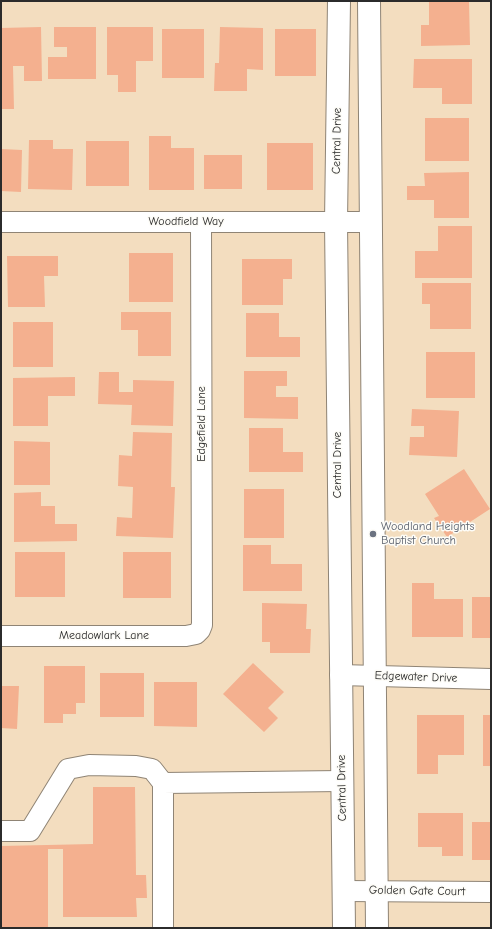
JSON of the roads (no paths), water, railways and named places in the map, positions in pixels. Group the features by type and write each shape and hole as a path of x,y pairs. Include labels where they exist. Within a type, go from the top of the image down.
{"main road":[{"name":"Central Drive","path":"339,1 336,222 344,928"},
{"path":"369,1 377,928"}],"street":[{"name":"Woodfield Way","path":"1,222 371,222"},
{"name":"Edgefield Lane","path":"201,223 202,625"},
{"name":"Meadowlark Lane","path":"1,636 186,636 196,634 202,625"},
{"name":"Edgewater Drive","path":"340,675 491,679"},
{"path":"1,831 30,831 68,769 89,765 136,766 152,769 163,783 163,928"},
{"path":"163,783 342,781"},
{"name":"Golden Gate Court","path":"344,890 491,892"}],"place":[{"name":"Woodland Heights Baptist Church","path":"373,534"}]}
